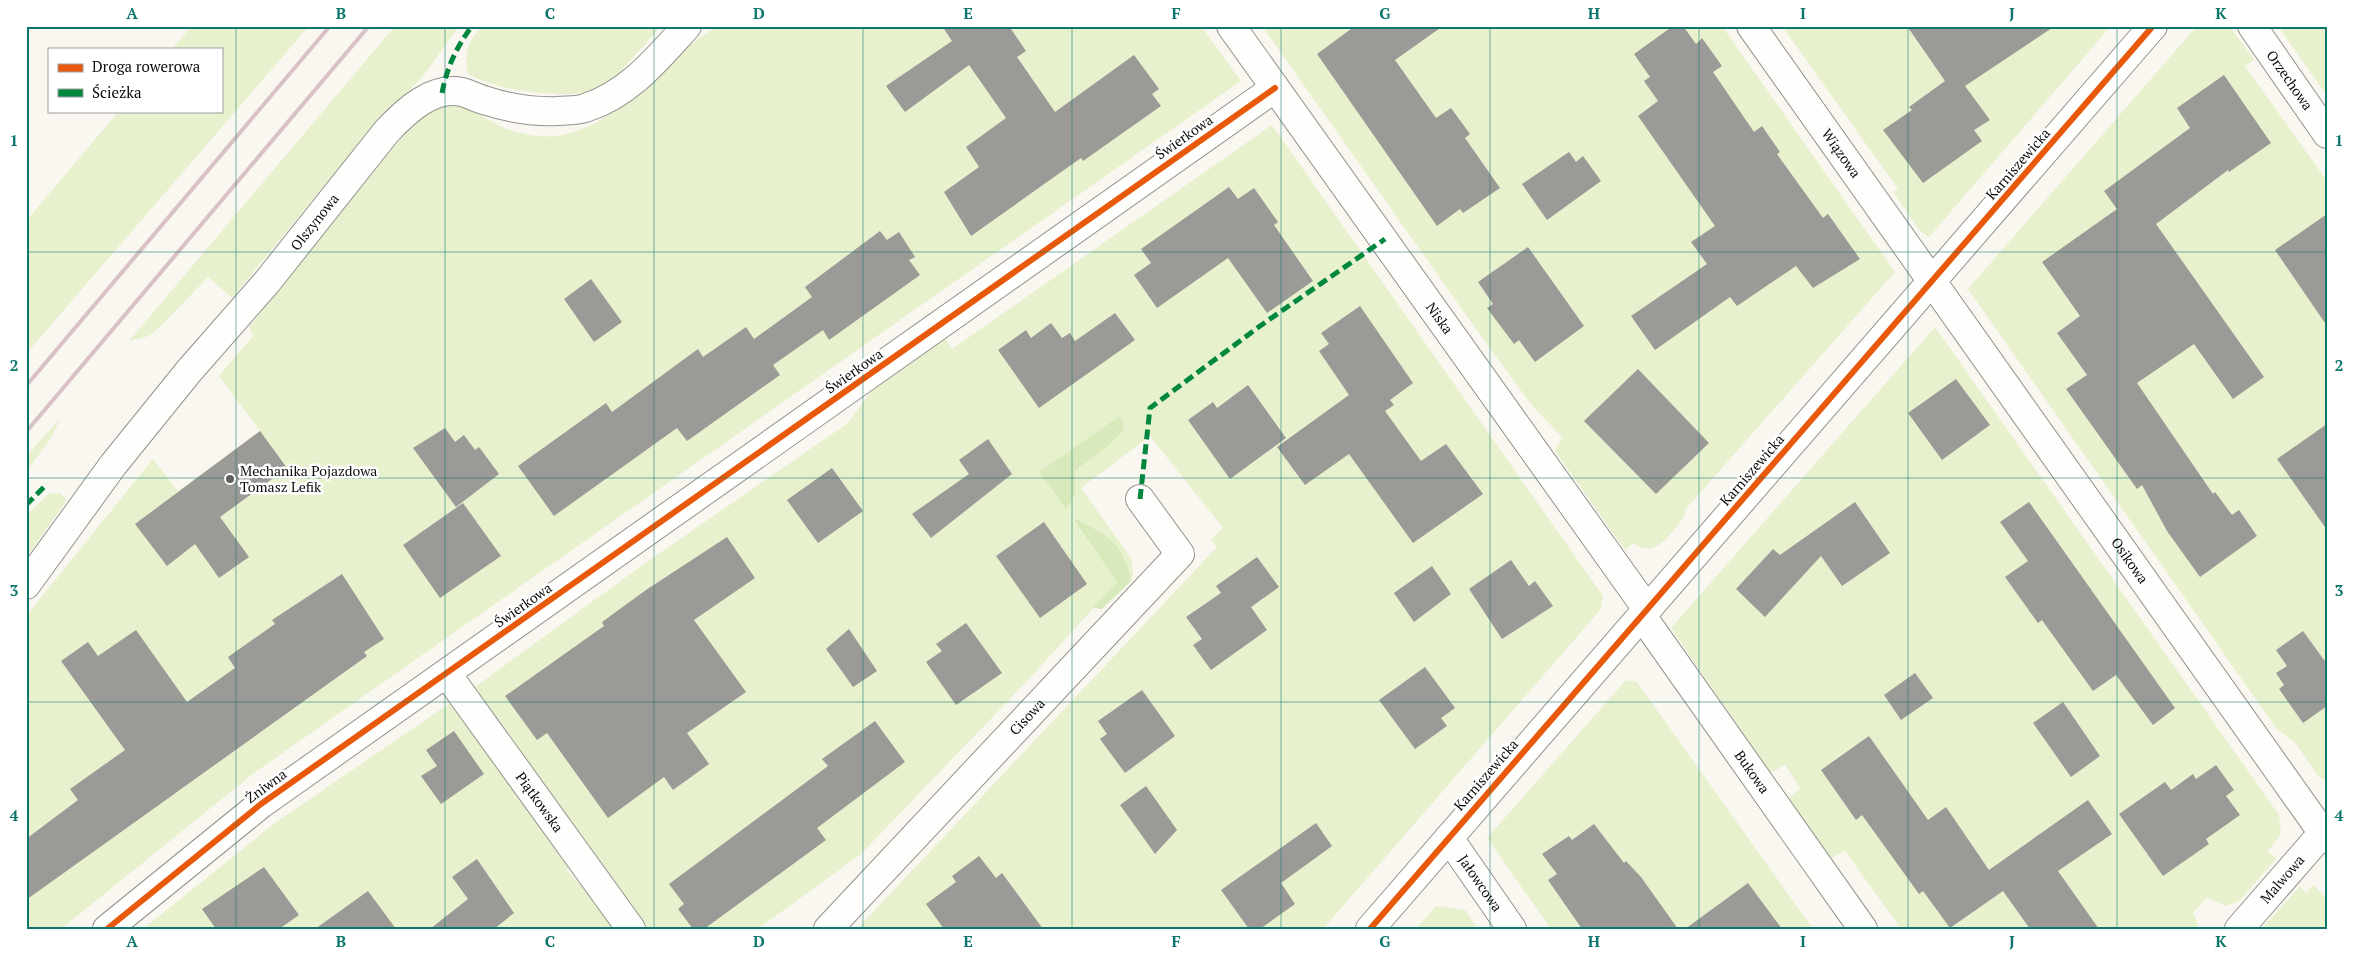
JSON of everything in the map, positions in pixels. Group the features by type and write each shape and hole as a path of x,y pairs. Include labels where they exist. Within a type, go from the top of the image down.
{"street":[{"name":"Olszynowa","path":"26,585 112,465 189,371 267,282 387,131 405,112 425,99 442,94 461,92 487,101 522,108 546,111 584,109 613,96 651,67 688,26"},
{"name":"Niska","path":"1231,26 1645,612"},
{"name":"Wiązowa","path":"1751,26 1931,282"},
{"name":"Karniszewicka","path":"1370,929 2153,26"},
{"name":"Orzechowa","path":"2252,26 2327,134"},
{"name":"Świerkowa","path":"447,674 1275,88"},
{"name":"Osikowa","path":"1931,282 2325,833"},
{"name":"Cisowa","path":"828,929 1180,554 1140,499"},
{"name":"Bukowa","path":"1645,612 1863,929"},
{"name":"Żniwna","path":"107,929 261,804 447,674"},
{"name":"Piątkowska","path":"447,674 632,929"},
{"name":"Malwowa","path":"2239,929 2325,833"},
{"name":"Jałowcowa","path":"1448,838 1512,929"}],"green space":[{"path":"192,26 309,26 26,354 26,221 118,112 222,112 222,48 173,48"},
{"path":"395,26 459,26 424,75 365,136 232,298 208,277 149,336 129,341"},
{"path":"483,26 661,26 609,84 596,90 559,94 538,93 498,86 468,74 466,60 468,48 473,37"},
{"path":"719,26 1201,26 1241,81 254,773 61,929 26,929 26,616 153,459 178,491 260,431 219,376 253,336 249,327 413,123 436,109 446,106 458,106 471,110 500,126 518,133 546,137 574,132 594,124 613,112 682,52"},
{"path":"1262,26 1722,26 1895,272 1684,511 1685,515 1669,536 1657,546 1649,548 1633,543 1625,550 1555,451 1562,437 1534,408 1483,339"},
{"path":"1782,26 2111,26 1929,237 1921,232 1893,192 1898,189"},
{"path":"2197,26 2229,26 2231,28 2254,60 2245,66 2327,181 2327,779 2318,776 2296,744 2276,728 1968,289"},
{"path":"2278,26 2327,26 2327,96"},
{"path":"1272,125 1603,596 1601,609 1323,929 857,929 1217,547 1211,540 1223,528 1150,436 1081,488 1131,558 1133,575 1131,581 1124,557 1112,541 1081,520 1074,521 1117,582 1030,678 861,854 758,929 643,929 472,689 651,559 848,423 928,312 952,349","holes":["1120,417 1091,457 1074,472 1039,472"]},
{"path":"1935,327 2279,815 2281,834 2268,851 2276,859 2239,901 2226,906 2206,898 2193,913 2198,924 2197,929 1901,929 1845,851 1830,859 1789,798 1800,788 1785,765 1770,773 1671,628"},
{"path":"1120,416 1124,428 1119,435 1074,472 1075,492 1066,509 1039,472"},
{"path":"60,419 51,438 26,472 26,456"},
{"path":"60,493 67,500 26,558 26,515 49,494"},
{"path":"1074,520 1080,520 1112,541 1124,557 1128,569 1131,581 1102,609 1093,608 1117,582"},
{"path":"1626,680 1637,682 1813,929 1551,929 1487,838"},
{"path":"453,701 572,866 567,870 588,894 596,898 617,929 143,929 275,823"},
{"path":"2314,885 2327,899 2327,929 2262,929 2300,886 2306,893"},
{"path":"1436,906 1465,910 1478,929 1416,929"}],"building":[{"path":"942,26 1009,26 1026,51 1017,57 1055,112 1134,55 1159,89 1152,94 1161,106 1083,161 1081,158 971,236 944,192 979,167 966,147 1006,118 969,65 905,112 886,86 952,41"},
{"path":"1355,26 1443,26 1395,60 1436,118 1451,108 1470,134 1465,138 1500,188 1463,213 1460,209 1437,226 1317,54"},
{"path":"1673,26 1683,26 1696,44 1702,38 1722,66 1713,72 1754,132 1762,126 1780,152 1777,154 1823,218 1828,214 1860,259 1813,288 1796,266 1737,306 1730,297 1655,350 1631,316 1707,264 1691,242 1715,226 1638,116 1658,101 1644,81 1650,77 1634,54"},
{"path":"1907,26 2055,26 1965,86 1990,120 1974,130 1982,141 1923,183 1883,130 1912,110 1909,107 1945,81"},
{"path":"2224,75 2271,143 2229,172 2228,170 2156,224 2264,377 2233,399 2194,344 2137,383 2213,494 2215,492 2232,515 2239,510 2257,536 2200,577 2167,531 2142,485 2137,489 2066,389 2087,375 2057,333 2080,316 2042,262 2117,209 2104,191 2190,128 2177,108"},
{"path":"1569,152 1576,162 1583,156 1601,181 1547,220 1522,184"},
{"path":"1229,187 1238,199 1254,188 1278,222 1274,225 1313,281 1267,313 1228,258 1157,308 1134,275 1151,263 1141,249"},
{"path":"2327,214 2327,326 2275,250"},
{"path":"880,231 887,240 899,232 915,257 909,260 920,275 829,340 823,330 773,365 780,375 687,441 677,428 554,516 518,466 606,403 612,412 698,349 703,357 746,327 754,339 812,297 805,287"},
{"path":"1528,247 1584,326 1535,362 1519,340 1514,344 1487,308 1493,304 1478,282"},
{"path":"591,279 622,322 594,342 564,299"},
{"path":"1360,306 1413,383 1390,400 1394,405 1385,411 1421,461 1446,444 1483,494 1413,543 1349,454 1305,485 1277,447 1349,395 1319,351 1329,344 1321,333"},
{"path":"1115,313 1135,340 1039,408 998,350 1026,330 1031,338 1051,323 1062,338 1070,333 1075,341"},
{"path":"1638,369 1709,443 1656,494 1584,421"},
{"path":"1956,379 1990,425 1942,460 1908,413"},
{"path":"1248,385 1286,438 1230,479 1188,420 1213,402 1217,408"},
{"path":"2327,424 2327,530 2277,459"},
{"path":"445,428 455,442 464,435 475,450 479,447 499,474 456,507 413,448"},
{"path":"260,431 287,468 220,517 249,557 219,578 195,544 167,566 135,524"},
{"path":"988,439 1012,474 931,538 912,514 969,474 959,460"},
{"path":"832,468 863,511 818,543 787,500"},
{"path":"1855,502 1890,553 1842,586 1821,556 1765,617 1736,589 1773,549 1780,555"},
{"path":"2029,502 2175,708 2153,725 2116,675 2093,691 2042,620 2038,623 2005,577 2028,561 2000,522"},
{"path":"463,503 501,556 440,598 403,545"},
{"path":"1044,522 1087,584 1040,618 996,556"},
{"path":"727,537 755,578 694,620 746,692 687,733 709,764 673,790 664,777 608,818 547,733 537,740 505,696 604,626 602,622 646,590"},
{"path":"1257,557 1279,587 1251,607 1267,630 1211,670 1193,645 1202,639 1186,617 1221,593 1216,586"},
{"path":"1511,560 1529,586 1535,581 1553,606 1502,639 1469,589"},
{"path":"1432,566 1451,594 1414,622 1394,593"},
{"path":"342,574 384,639 364,652 367,656 26,900 26,839 78,800 70,789 125,750 61,661 88,642 98,656 136,630 187,702 235,668 228,657 275,624 272,620"},
{"path":"966,623 1002,673 956,705 926,662 942,651 936,644"},
{"path":"849,629 877,671 853,687 826,649"},
{"path":"2303,631 2327,664 2327,706 2303,723 2279,689 2284,685 2276,673 2287,666 2276,650"},
{"path":"1425,667 1455,708 1441,718 1447,726 1415,749 1379,700"},
{"path":"1915,673 1933,698 1901,720 1884,695"},
{"path":"1142,690 1175,736 1125,773 1100,739 1107,734 1098,721"},
{"path":"2063,702 2100,756 2071,777 2033,723"},
{"path":"875,721 905,762 817,828 826,840 704,929 693,929 678,909 684,904 669,884 828,766 822,759"},
{"path":"454,731 484,774 441,804 421,776 437,766 426,750"},
{"path":"1869,736 1928,820 1946,807 1989,870 2088,800 2112,834 2058,871 2099,929 2030,929 2003,891 1950,928 1923,891 1919,894 1862,815 1856,820 1821,770"},
{"path":"2216,765 2234,790 2226,796 2240,815 2206,839 2209,844 2163,876 2119,814 2165,782 2171,790 2193,774 2196,779"},
{"path":"1146,786 1177,830 1155,854 1120,805"},
{"path":"1316,823 1332,846 1281,883 1295,904 1260,929 1249,929 1221,890"},
{"path":"1594,824 1624,863 1626,861 1641,877 1678,929 1582,929 1548,880 1557,874 1542,854 1569,836 1572,840"},
{"path":"979,856 996,878 1002,873 1043,929 944,929 926,904 956,882 952,876"},
{"path":"477,859 514,913 494,929 430,929 468,899 452,877"},
{"path":"264,867 299,915 279,929 216,929 202,909"},
{"path":"1748,883 1782,929 1685,929"},
{"path":"368,891 396,929 315,929"}],"railway":[{"path":"26,386 330,26"},
{"path":"26,432 369,26"}],"marked path":[{"path":"442,93 453,58 472,26"},
{"path":"1140,499 1150,408 1260,326 1385,239"},
{"path":"26,505 45,486"}],"cycle path":[{"path":"1370,929 2153,26"},
{"path":"107,929 261,804 1275,88"}],"place":[{"name":"Mechanika Pojazdowa Tomasz Lefik","path":"230,479"}]}
